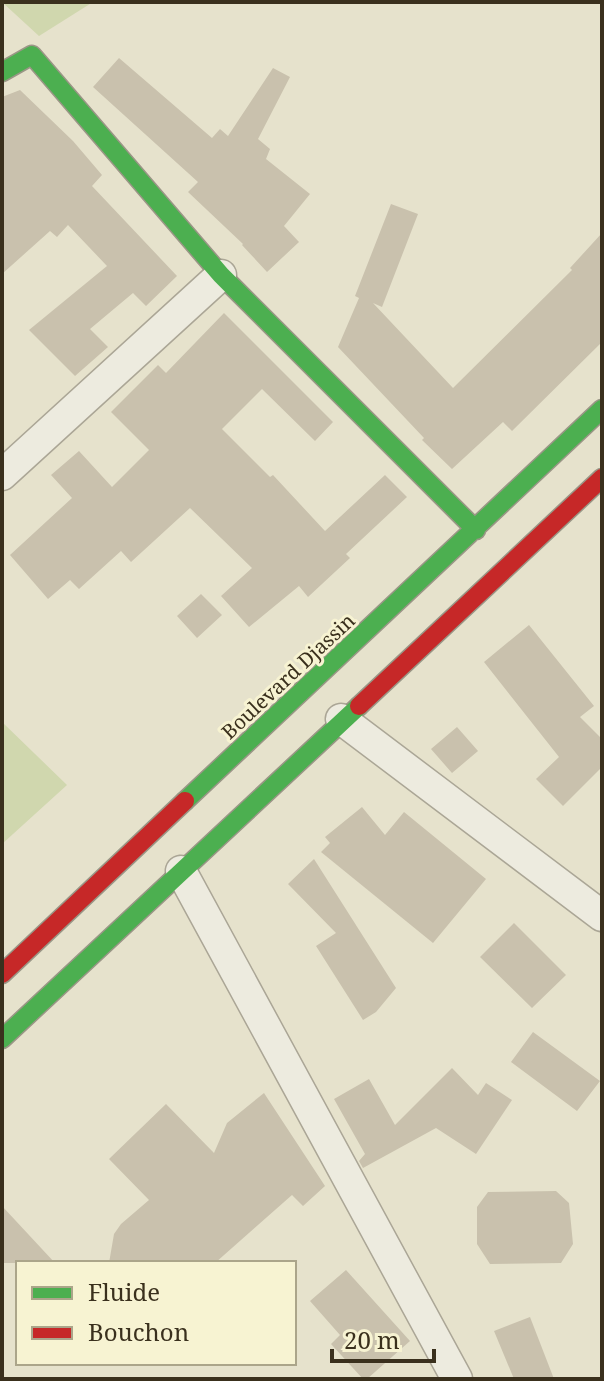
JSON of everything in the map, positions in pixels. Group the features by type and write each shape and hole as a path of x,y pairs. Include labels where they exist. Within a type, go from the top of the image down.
{"main road":[{"path":"2,72 32,55 221,275 476,530"},
{"name":"Boulevard Djassin","path":"2,974 602,409"},
{"path":"2,1039 602,478"}],"street":[{"path":"2,475 221,275"},
{"path":"341,719 602,916"},
{"path":"181,871 457,1379"}],"green space":[{"path":"2,2 93,2 39,36"},
{"path":"2,722 67,785 2,844"}],"building":[{"path":"119,58 212,138 220,129 228,136 273,68 290,77 258,139 270,149 266,159 310,194 284,226 299,242 267,272 243,244 188,192 198,182 93,87"},
{"path":"20,90 73,141 102,175 92,186 177,276 146,306 133,293 90,329 108,347 75,376 29,330 107,266 68,225 57,237 50,231 2,274 2,97"},
{"path":"391,204 418,214 382,307 373,303 453,388 572,270 570,268 602,233 602,342 512,431 503,422 452,469 338,347 359,298 355,296"},
{"path":"224,313 333,422 315,441 262,389 222,429 270,477 273,475 325,531 385,475 407,497 346,554 350,558 308,597 299,586 249,627 221,596 252,568 190,508 131,562 121,551 79,589 70,580 48,599 10,555 72,498 51,475 79,451 112,487 149,450 111,412 158,365 166,373"},
{"path":"201,594 222,615 197,638 177,616"},
{"path":"529,625 594,706 580,717 602,739 602,767 563,806 536,779 559,757 484,662"},
{"path":"457,727 478,751 452,773 431,749"},
{"path":"362,807 385,835 404,812 486,879 433,943 321,852 330,843 325,837"},
{"path":"314,859 396,988 376,1012 363,1020 316,946 336,933 288,884"},
{"path":"514,923 566,975 532,1008 480,957"},
{"path":"533,1032 600,1081 577,1111 511,1062"},
{"path":"452,1068 478,1095 486,1083 512,1100 476,1154 436,1128 363,1168 359,1161 365,1154 334,1099 369,1079 395,1125"},
{"path":"264,1093 325,1186 303,1206 292,1195 217,1261 109,1261 114,1234 149,1200 109,1159 166,1104 214,1153 227,1123"},
{"path":"556,1191 569,1203 573,1244 561,1263 490,1264 477,1244 477,1207 488,1192"},
{"path":"2,1206 53,1261 2,1263"},
{"path":"346,1270 410,1341 367,1379 363,1379 331,1344 340,1335 310,1301"},
{"path":"530,1317 554,1379 514,1379 494,1331"}],"traffic: fast":[{"path":"2,72 32,55 221,275 476,530"},
{"path":"185,801 602,409"},
{"path":"2,1039 359,706"}],"traffic: jam":[{"path":"359,706 602,478"},
{"path":"2,974 185,801"}]}
